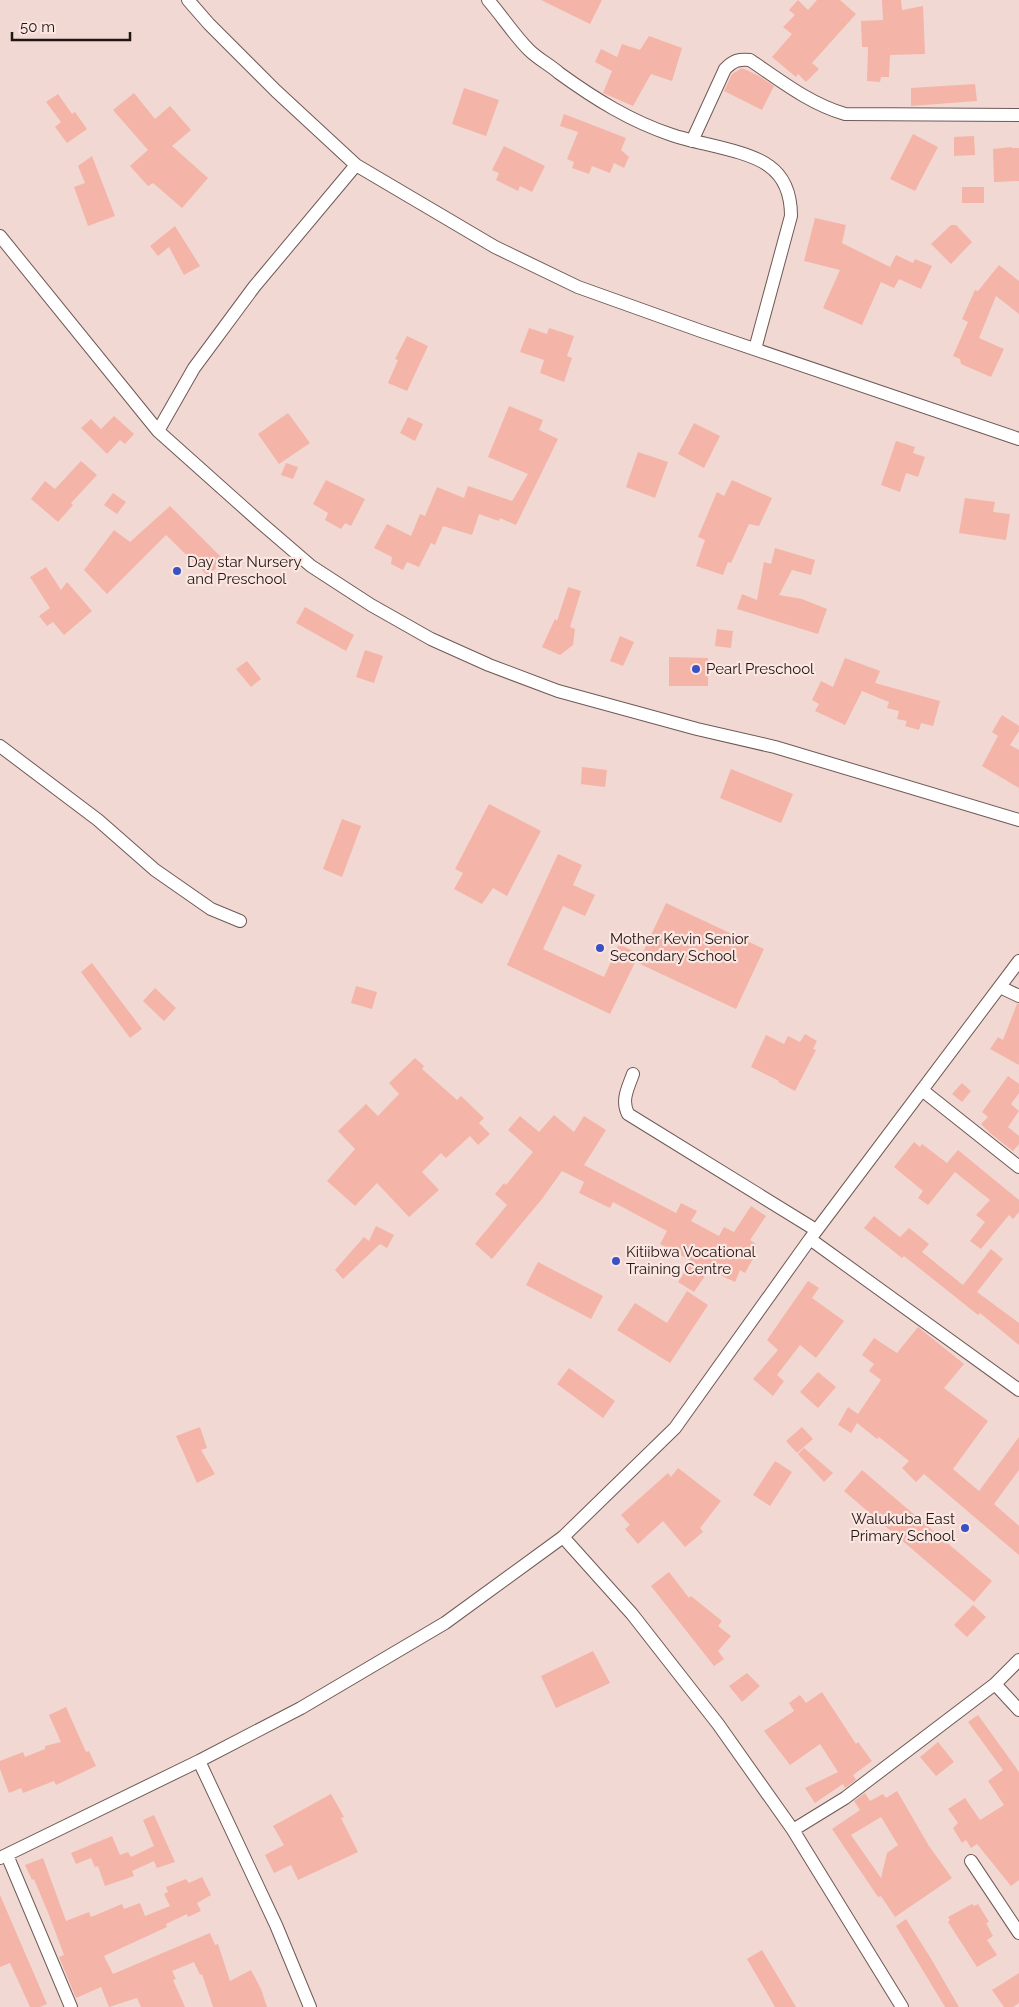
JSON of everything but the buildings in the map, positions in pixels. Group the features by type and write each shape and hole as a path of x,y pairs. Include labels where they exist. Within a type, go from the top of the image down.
{"street":[{"path":"188,0 209,24 276,91 356,166 495,247 578,287 1019,438"},
{"path":"488,0 529,50 608,107 647,126 754,158 769,166 786,185 791,201 792,216 756,349"},
{"path":"692,141 725,68 733,61 741,59 750,60 810,100 828,109 846,114 1019,115"},
{"path":"158,430 194,368 254,287 356,166"},
{"path":"0,236 158,430 311,566 371,605 431,639 489,665 558,691 696,729 775,747 1019,820"},
{"path":"0,746 98,820 155,870 211,909 240,921"},
{"path":"71,2007 4,1857 301,1708 445,1623 563,1537 675,1428 813,1234 1019,961"},
{"path":"1000,987 1019,996"},
{"path":"633,1074 624,1099 628,1114 813,1234 1019,1390"},
{"path":"922,1090 1019,1167"},
{"path":"563,1537 638,1622 718,1724 793,1830 902,2007"},
{"path":"793,1830 845,1798 996,1684 1019,1660"},
{"path":"996,1684 1019,1710"},
{"path":"198,1761 276,1925 310,2007"},
{"path":"971,1861 1019,1933"}],"place":[{"name":"Day star Nursery and Preschool","path":"177,571"},
{"name":"Pearl Preschool","path":"696,669"},
{"name":"Mother Kevin Senior Secondary School","path":"600,948"},
{"name":"Kitiibwa Vocational Training Centre","path":"616,1261"},
{"name":"Walukuba East Primary School","path":"965,1528"}]}
